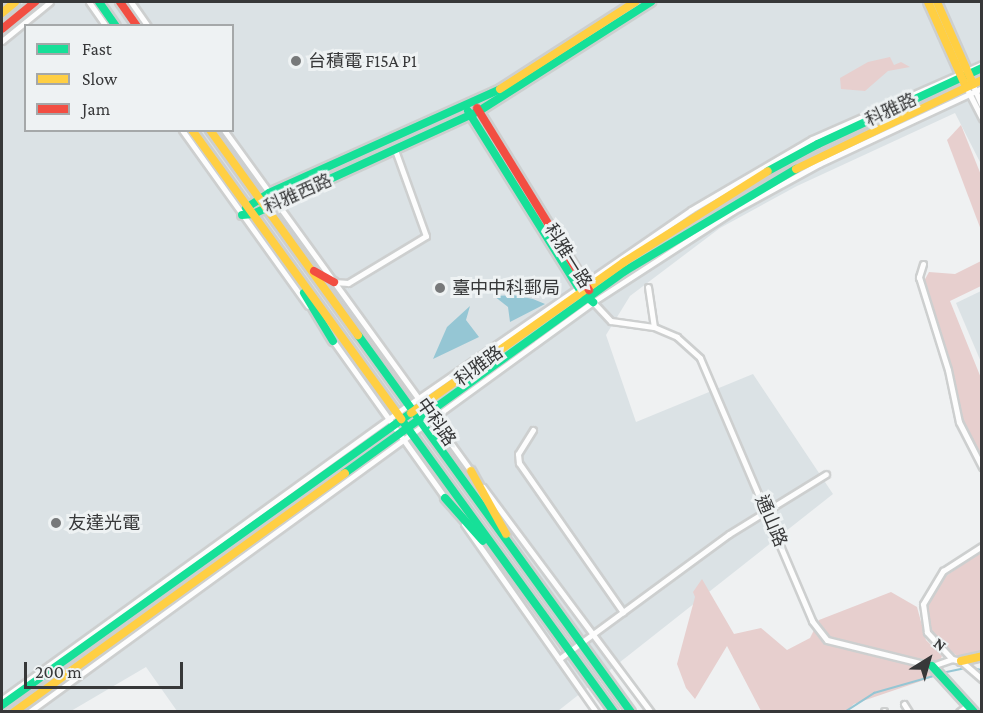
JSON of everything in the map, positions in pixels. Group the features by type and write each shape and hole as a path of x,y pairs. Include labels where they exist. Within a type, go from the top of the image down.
{"street":[{"path":"2,13 15,2"},
{"path":"2,29 35,2"},
{"path":"2,41 50,2"},
{"path":"89,2 105,24"},
{"path":"99,2 115,24"},
{"path":"120,2 136,24"},
{"path":"131,2 147,24"},
{"name":"科雅西路","path":"242,215 248,205 269,193 474,103 516,80 635,2"},
{"name":"科雅西路","path":"242,215 266,209 470,116 651,2"},
{"path":"928,2 964,73"},
{"path":"937,2 981,118"},
{"name":"科雅路","path":"14,711 417,421 586,292 735,190 818,144 981,64"},
{"name":"科雅路","path":"964,73 981,68"},
{"name":"科雅路","path":"2,699 407,406 586,292 740,198 970,89 981,80"},
{"name":"科雅路","path":"970,89 981,88"},
{"path":"970,89 981,106"},
{"name":"科雅一路","path":"474,103 586,292"},
{"name":"科雅一路","path":"465,107 586,292"},
{"name":"中科路","path":"183,132 389,419 403,431 572,651 614,711"},
{"name":"中科路","path":"193,132 396,414 403,431 445,498 596,711"},
{"name":"中科路","path":"211,132 417,421 583,642 631,711"},
{"name":"中科路","path":"225,132 471,471 651,711"},
{"path":"309,267 334,282 348,283 426,236 395,150"},
{"path":"280,254 333,341"},
{"path":"923,264 919,277 948,370 959,422 981,467"},
{"path":"648,287 654,327"},
{"name":"科雅路","path":"429,412 586,292"},
{"name":"通山路","path":"586,292 611,321 654,327 677,337 700,358 812,621 827,640 937,671"},
{"path":"533,430 518,454 519,463 623,612"},
{"name":"科雅路","path":"2,705 403,431"},
{"name":"科雅路","path":"29,711 403,431"},
{"path":"471,471 520,559"},
{"path":"559,659 766,509 826,474"},
{"path":"445,498 518,581"},
{"path":"981,546 943,571 923,604 927,632 981,679"},
{"path":"959,711 971,708 937,671 981,656"},
{"path":"904,704 909,711"}],"shaded area":[{"path":"2,2 981,2 981,164 955,113 797,186 720,228 630,296 606,335 636,422 753,374 833,494 558,711 177,711 146,667 71,711 2,711"},
{"path":"890,57 894,65 901,62 910,67 888,71 865,91 841,89 840,78 868,62"},
{"path":"961,125 981,175 981,230 947,140"},
{"path":"981,261 981,286 950,301 981,378 981,459 960,419 951,364 924,281 929,272 955,274"},
{"path":"981,291 981,362 956,303"},
{"path":"981,551 981,654 961,659 927,632 928,603 946,576"},
{"path":"702,579 734,634 761,628 787,650 810,638 819,620 891,592 917,607 926,640 942,656 933,677 854,704 846,712 761,711 727,646 695,699 686,688 677,664 695,597 693,592"}],"water":[{"path":"513,295 545,304 510,322 508,307 494,296"},
{"path":"470,306 466,320 479,337 433,359 447,327"}],"waterway":[{"path":"942,673 966,668"},
{"path":"971,668 982,670"},
{"path":"845,712 874,693 937,675"}],"traffic: fast":[{"path":"99,2 115,24"},
{"path":"242,215 253,214 479,111 651,2"},
{"path":"768,171 818,144 982,68"},
{"path":"246,208 269,193 500,89"},
{"path":"468,111 581,292 593,302"},
{"path":"345,473 625,271 796,169"},
{"path":"304,293 333,341"},
{"path":"358,335 631,712"},
{"path":"2,705 411,413"},
{"path":"401,419 614,712"},
{"path":"445,498 483,541"},
{"path":"932,666 974,712"}],"traffic: slow":[{"path":"2,13 15,2"},
{"path":"500,89 635,2"},
{"path":"928,2 966,87"},
{"path":"937,2 973,84"},
{"path":"796,169 982,80"},
{"path":"193,132 401,419"},
{"path":"211,132 358,335"},
{"path":"411,413 624,262 768,171"},
{"path":"471,471 506,534"},
{"path":"14,712 345,473"},
{"path":"961,661 982,656"}],"traffic: jam":[{"path":"2,29 35,2"},
{"path":"120,2 136,24"},
{"path":"477,108 589,290"},
{"path":"314,271 334,282"}],"place":[{"name":"台積電 F15A P1","path":"296,61"},
{"name":"臺中中科郵局","path":"440,288"},
{"name":"友達光電","path":"56,523"}]}
